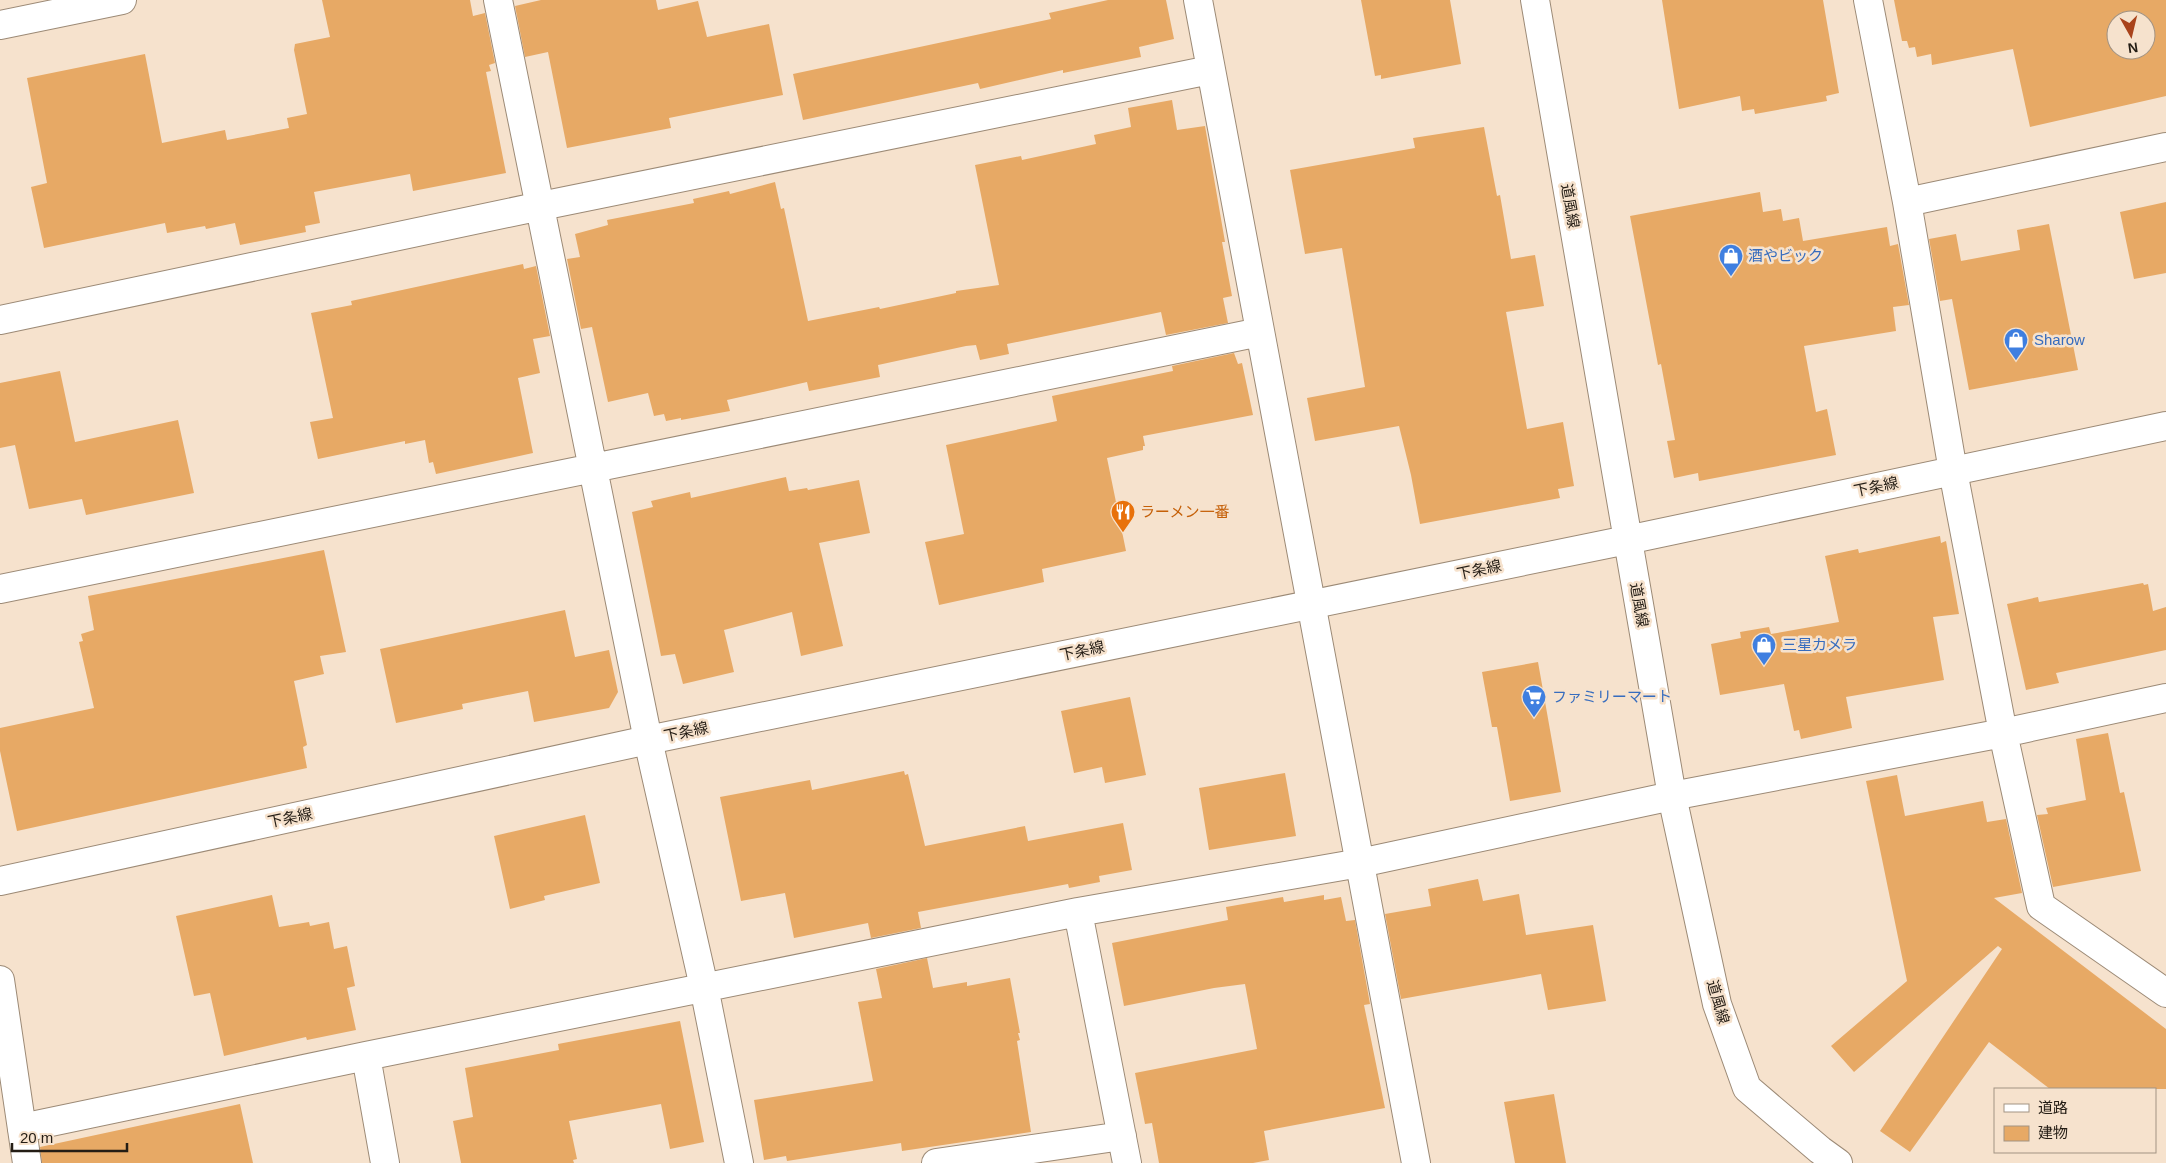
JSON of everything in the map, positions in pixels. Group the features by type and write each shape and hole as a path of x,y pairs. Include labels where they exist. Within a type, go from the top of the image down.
{"street":[{"path":"0,25 122,0"},
{"path":"498,0 648,740 704,987 739,1163"},
{"path":"1198,0 1416,1163"},
{"name":"道風線","path":"1535,0 1672,796 1717,1004 1747,1088 1838,1163"},
{"path":"1868,0 1907,202 1953,471 2003,733 2041,906 2161,984"},
{"path":"0,320 541,206 1210,70"},
{"path":"1907,202 2166,147"},
{"path":"0,590 593,467 1260,332"},
{"name":"下条線","path":"0,881 648,740 1627,540 2166,426"},
{"path":"22,1128 704,987 1078,912 1360,863 1672,796 2003,733 2166,698"},
{"path":"1078,912 1127,1163"},
{"path":"0,980 27,1163"},
{"path":"366,1056 385,1163"},
{"path":"936,1163 1122,1136"}],"building":[{"path":"322,0 470,0 473,16 485,13 495,63 489,65 491,71 486,72 506,173 413,191 410,174 314,192 320,223 305,226 306,232 240,245 235,223 206,229 205,226 167,233 165,223 44,248 31,187 47,183 27,78 145,54 162,143 225,130 227,140 289,128 287,118 307,114 294,50 295,44 330,37"},
{"path":"541,0 656,0 658,10 698,1 707,37 769,24 783,95 669,118 671,128 567,148 548,52 525,57 515,6"},
{"path":"1108,0 1166,0 1174,39 1139,47 1141,57 1063,73 1063,70 980,89 978,83 803,120 793,74 1051,19 1049,13"},
{"path":"1361,0 1450,0 1461,64 1381,79 1381,75 1375,76"},
{"path":"1662,0 1823,0 1839,93 1826,96 1827,101 1755,114 1754,109 1742,111 1740,96 1679,109"},
{"path":"1894,0 2166,0 2166,96 2030,127 2013,49 1932,65 1931,54 1917,57 1915,47 1909,48 1907,41 1902,41"},
{"path":"1172,100 1177,130 1205,126 1225,242 1222,242 1232,296 1223,298 1228,323 1166,335 1161,312 1007,344 1009,354 980,360 976,345 966,346 878,365 880,377 809,391 807,382 727,400 730,411 681,420 681,418 666,421 664,414 654,416 648,393 608,402 592,327 581,329 567,259 580,257 575,234 608,225 607,220 694,203 693,199 729,191 730,194 775,182 781,209 784,208 808,321 879,307 880,309 956,293 956,291 999,285 975,165 1021,156 1022,160 1096,144 1094,135 1131,127 1128,108"},
{"path":"1484,127 1497,196 1500,195 1511,259 1535,255 1544,306 1506,312 1527,429 1563,422 1574,486 1558,489 1560,498 1420,524 1399,426 1315,441 1307,398 1365,387 1342,248 1305,254 1290,170 1415,148 1413,138"},
{"path":"1760,192 1763,212 1781,209 1783,221 1799,218 1803,241 1887,227 1890,246 1898,244 1909,305 1893,307 1896,331 1804,346 1816,412 1827,409 1836,455 1699,481 1698,473 1674,478 1667,441 1675,440 1661,364 1658,365 1630,216"},
{"path":"2166,202 2166,273 2134,279 2120,212"},
{"path":"2049,224 2078,370 1969,390 1952,299 1940,301 1929,239 1956,234 1961,261 2020,250 2017,230"},
{"path":"523,264 524,269 536,266 550,336 533,339 540,373 518,378 533,453 436,474 433,462 429,463 425,440 405,444 405,441 318,459 310,422 333,418 311,313 352,305 351,301"},
{"path":"1234,353 1238,364 1242,363 1253,415 1143,436 1145,446 1143,446 1143,450 1107,458 1126,551 1042,569 1044,582 939,605 925,542 964,534 946,445 1057,421 1052,396 1173,371 1172,366"},
{"path":"60,371 75,442 178,420 194,493 86,515 82,499 29,509 15,445 0,448 0,383"},
{"path":"786,477 789,491 807,488 808,490 859,480 870,533 819,543 843,646 801,656 792,612 724,630 734,672 683,684 675,654 661,656 632,512 653,507 651,501 690,492 691,498"},
{"path":"1940,536 1941,543 1946,541 1959,614 1933,617 1944,680 1846,697 1852,728 1801,739 1799,730 1794,731 1784,684 1720,695 1711,644 1741,638 1740,632 1769,627 1771,634 1839,622 1825,556 1858,549 1859,553"},
{"path":"324,550 346,652 320,656 324,674 294,681 307,745 303,747 307,768 17,831 0,751 0,728 94,708 79,642 83,641 81,634 94,630 88,596"},
{"path":"2143,583 2144,585 2148,584 2153,611 2166,607 2166,650 2056,673 2059,683 2026,690 2007,604 2038,597 2039,602"},
{"path":"565,610 575,657 609,650 618,692 609,708 534,722 528,691 462,704 463,709 396,723 380,649"},
{"path":"1538,662 1561,792 1510,801 1497,727 1492,727 1482,672"},
{"path":"1130,697 1146,775 1105,783 1102,767 1074,773 1061,711"},
{"path":"2108,733 2120,793 2124,792 2141,871 2053,887 2037,815 2048,814 2046,808 2086,800 2076,739"},
{"path":"904,771 905,775 908,774 925,846 1025,826 1028,841 1123,823 1132,870 1099,876 1100,882 1069,888 1068,884 918,912 921,928 871,938 868,923 794,938 785,893 741,901 720,797 810,780 812,790"},
{"path":"1285,773 1296,836 1209,850 1199,788"},
{"path":"1897,775 1905,816 1983,801 1987,822 2006,819 2022,893 1994,898 2166,1029 2166,1089 2049,1088 1989,1042 1910,1152 1880,1131 2002,949 1998,946 1854,1072 1831,1046 1907,981 1866,781"},
{"path":"585,815 600,883 544,896 545,900 510,909 494,836"},
{"path":"1478,879 1483,901 1519,894 1526,935 1593,925 1606,1001 1548,1010 1541,974 1401,999 1385,914 1431,906 1428,889"},
{"path":"272,895 279,927 309,922 310,926 329,922 334,949 347,946 355,986 347,988 356,1030 307,1040 306,1037 224,1056 210,993 194,996 176,916"},
{"path":"1324,895 1324,900 1341,897 1346,921 1355,920 1370,1004 1364,1005 1385,1108 1264,1131 1269,1160 1253,1163 1159,1163 1152,1123 1145,1124 1135,1073 1257,1049 1245,984 1214,988 1124,1006 1112,943 1228,920 1226,907 1283,897 1284,902"},
{"path":"927,958 933,988 967,982 967,986 1010,978 1020,1033 1018,1033 1020,1040 1017,1041 1031,1132 902,1151 901,1143 787,1161 786,1156 764,1160 754,1100 873,1081 858,1002 882,998 876,969"},
{"path":"680,1021 704,1142 670,1149 661,1104 569,1121 577,1159 573,1160 574,1163 461,1163 453,1121 473,1117 465,1068 559,1050 558,1044"},
{"path":"1554,1094 1566,1163 1515,1163 1504,1102"},
{"path":"240,1104 253,1163 42,1163 40,1147"}],"place":[{"name":"酒やビック","path":"1731,277"},
{"name":"Sharow","path":"2016,361"},
{"name":"ラーメン一番","path":"1123,533"},
{"name":"三星カメラ","path":"1764,666"},
{"name":"ファミリーマート","path":"1534,718"}]}
